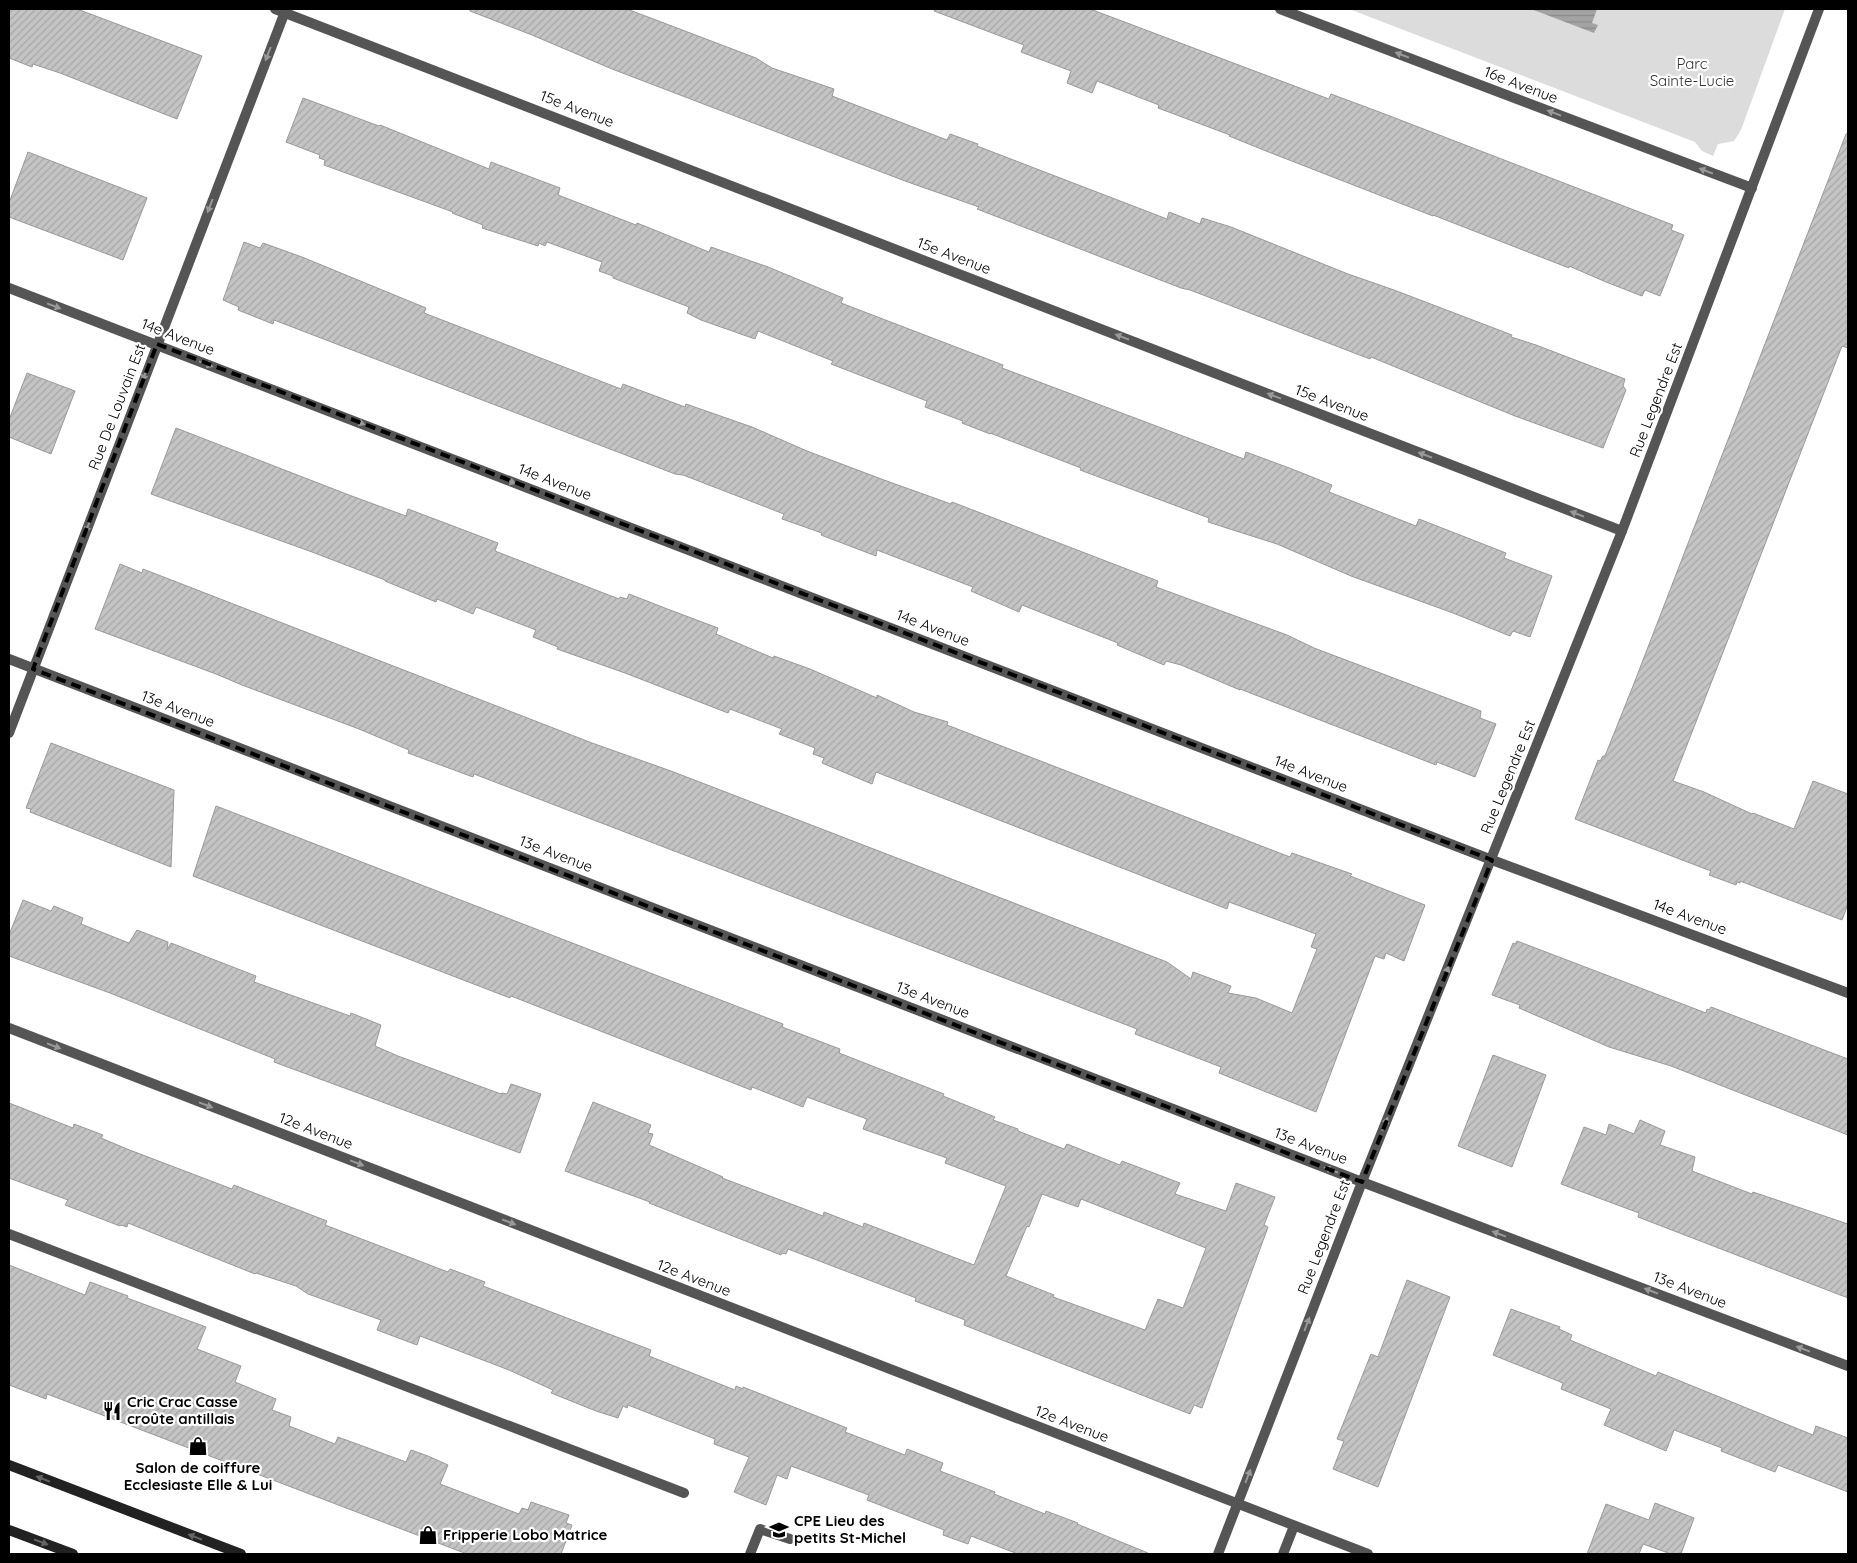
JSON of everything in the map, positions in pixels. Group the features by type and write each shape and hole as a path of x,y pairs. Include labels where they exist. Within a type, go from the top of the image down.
{"main road":[{"path":"9,1465 241,1554"},
{"path":"9,1530 73,1554"}],"street":[{"name":"16e Avenue","path":"1280,9 1752,188"},
{"name":"Rue Legendre Est","path":"1218,1554 1362,1182 1622,531 1819,9"},
{"name":"Rue De Louvain Est","path":"9,733 282,10"},
{"name":"15e Avenue","path":"282,10 1622,531"},
{"name":"14e Avenue","path":"9,288 1492,860 1848,993"},
{"name":"13e Avenue","path":"9,660 1362,1182 1848,1366"},
{"name":"12e Avenue","path":"9,1028 1368,1554"},
{"path":"9,1234 684,1493"},
{"path":"1283,1554 1294,1526"},
{"path":"750,1554 760,1529 790,1539"}],"highlighted area":[{"path":"157,344 1492,860 1362,1182 33,669"}],"green space":[{"name":"Parc Sainte-Lucie","path":"1349,9 1785,9 1741,130 1734,141 1718,144 1713,156 1702,151 1695,142"}],"shaded area":[{"path":"1531,9 1597,9 1592,23 1598,25 1594,33"}],"building":[{"path":"9,9 77,9 202,56 177,119 60,73 33,64 32,67 9,58"},
{"path":"470,9 627,9 756,58 772,68 834,89 832,96 947,140 950,134 978,144 977,146 1167,219 1169,212 1200,224 1202,218 1231,227 1348,274 1512,335 1511,337 1625,379 1623,386 1626,390 1603,448 1515,416 1371,357 1370,359 977,209 979,207 905,181 612,69 470,11"},
{"path":"935,9 1090,9 1329,99 1331,94 1382,113 1673,225 1671,230 1684,235 1660,296 1645,290 1642,296 1569,266 1569,268 1266,151 1230,135 1158,108 1159,105 1097,81 1092,93 1067,83 1071,71 1021,52 1024,45 934,11"},
{"path":"303,98 380,125 489,169 491,162 560,188 558,195 636,225 637,223 709,252 711,247 768,267 843,298 841,303 1003,365 1002,368 1244,459 1246,452 1292,469 1332,485 1329,492 1416,526 1419,519 1506,553 1504,558 1552,576 1530,637 1513,631 1510,636 1351,576 1277,544 1208,522 1209,518 1080,470 1081,468 962,423 963,421 925,407 927,401 831,364 833,361 758,331 755,339 701,320 687,313 689,307 599,271 602,262 547,242 545,246 539,243 538,246 482,228 483,225 453,212 324,165 325,160 319,158 320,155 286,142"},
{"path":"1846,134 1848,134 1848,348 1842,346 1673,781 1704,792 1752,814 1794,829 1813,781 1848,794 1848,904 1842,920 1740,881 1736,885 1709,875 1711,871 1575,819 1598,760 1600,761 1605,756 1633,686"},
{"path":"28,152 147,198 123,260 9,217 9,203"},
{"path":"244,242 260,248 263,243 302,257 426,308 424,313 621,389 623,384 685,407 686,404 752,427 807,451 884,480 951,504 952,502 1158,581 1156,587 1287,635 1314,648 1481,711 1480,718 1496,724 1475,777 1437,762 1436,765 1240,690 1181,665 1166,661 1164,665 1117,645 1118,643 1022,605 1019,612 971,591 973,587 877,550 876,556 821,535 822,533 782,519 784,514 683,475 675,474 274,320 273,324 238,310 239,307 223,300"},
{"path":"27,373 75,391 51,454 9,437 9,420"},
{"path":"176,428 406,516 408,509 498,543 495,551 619,599 620,597 627,599 629,594 718,628 716,634 773,658 774,656 810,669 877,698 877,695 914,712 948,722 947,725 1290,857 1292,853 1352,874 1350,876 1425,905 1404,961 1386,953 1384,959 1375,956 1316,1112 1219,1073 1221,1067 1135,1034 1137,1029 474,774 473,777 408,753 409,750 359,729 95,629 120,564 142,573 143,569 592,743 671,771 1167,962 1191,979 1193,972 1231,986 1228,993 1256,998 1292,1013 1317,949 1311,947 1316,934 1229,902 1227,909 876,772 872,784 822,763 824,758 813,754 815,748 779,734 782,729 730,709 728,713 557,649 558,647 533,637 536,630 476,607 473,614 437,599 436,602 312,552 151,494"},
{"path":"51,743 174,790 171,867 30,812 31,809 26,808"},
{"path":"216,806 783,1024 782,1027 840,1049 839,1053 944,1094 943,1096 995,1117 993,1120 1064,1149 1067,1144 1120,1165 1122,1161 1180,1183 1175,1194 1226,1211 1236,1183 1275,1197 1264,1225 1268,1227 1202,1408 1194,1405 1190,1414 964,1325 965,1320 915,1301 916,1298 788,1249 786,1254 782,1253 781,1255 650,1202 565,1171 593,1102 651,1125 648,1133 653,1134 649,1145 722,1178 823,1216 824,1212 863,1227 864,1223 974,1265 1006,1186 945,1163 947,1158 863,1129 867,1119 807,1097 803,1107 752,1087 751,1090 511,996 510,998 193,876","holes":["1042,1194 1078,1207 1081,1199 1206,1248 1183,1308 1158,1299 1145,1330 1053,1297 1054,1295 1006,1276"]},
{"path":"23,900 51,911 54,906 83,918 81,924 129,943 137,930 168,942 167,950 171,943 256,976 254,982 350,1016 351,1013 381,1025 375,1046 398,1056 501,1094 507,1094 511,1084 541,1094 520,1153 274,1062 275,1059 110,993 9,956 9,935"},
{"path":"1517,941 1706,1013 1707,1009 1709,1010 1711,1007 1848,1059 1848,1135 1671,1066 1609,1047 1519,1008 1520,1005 1492,995 1513,943 1515,944"},
{"path":"1493,1055 1546,1075 1512,1167 1458,1146"},
{"path":"9,1103 73,1128 74,1124 103,1135 101,1138 127,1149 232,1189 234,1185 327,1221 325,1225 448,1272 450,1269 485,1282 483,1286 651,1350 649,1356 735,1390 736,1386 743,1389 743,1387 847,1428 845,1432 905,1455 907,1449 943,1463 940,1471 1045,1514 1046,1511 1078,1523 1148,1554 1018,1554 971,1536 968,1544 943,1535 944,1530 867,1500 869,1495 791,1466 787,1479 777,1475 766,1505 734,1492 749,1457 714,1444 715,1439 628,1405 627,1408 623,1406 618,1418 596,1411 551,1393 553,1390 509,1370 420,1336 417,1345 377,1330 381,1320 308,1294 296,1286 255,1274 128,1223 127,1227 120,1226 65,1205 68,1200 9,1178"},
{"path":"1640,1120 1665,1131 1660,1145 1695,1157 1692,1171 1752,1194 1753,1192 1848,1224 1848,1298 1638,1217 1639,1213 1561,1184 1584,1127 1606,1135 1609,1124 1634,1134"},
{"path":"9,1265 85,1295 90,1282 128,1296 127,1298 206,1327 197,1349 241,1366 235,1382 276,1399 272,1410 291,1417 289,1426 335,1444 338,1437 406,1462 411,1450 428,1456 448,1465 440,1484 519,1514 522,1508 528,1510 531,1502 569,1515 566,1523 572,1525 561,1554 467,1554 47,1394 46,1399 9,1385"},
{"path":"1407,1280 1450,1297 1378,1487 1333,1469 1344,1441 1337,1439 1371,1354 1378,1357"},
{"path":"1511,1309 1560,1327 1559,1329 1572,1335 1570,1340 1656,1376 1658,1372 1813,1435 1816,1426 1848,1438 1848,1492 1778,1465 1775,1472 1721,1451 1722,1448 1674,1430 1666,1451 1604,1425 1611,1409 1561,1389 1563,1383 1493,1355"},
{"path":"1655,1503 1694,1518 1681,1554 1671,1554 1643,1544 1639,1554 1587,1554 1606,1504 1649,1520"}],"place":[{"name":"Cric Crac Casse croûte antillais","path":"112,1411"},
{"name":"Salon de coiffure Ecclesiaste Elle & Lui","path":"198,1446"},
{"name":"CPE Lieu des petits St-Michel","path":"779,1530"},
{"name":"Fripperie Lobo Matrice","path":"428,1535"}]}
